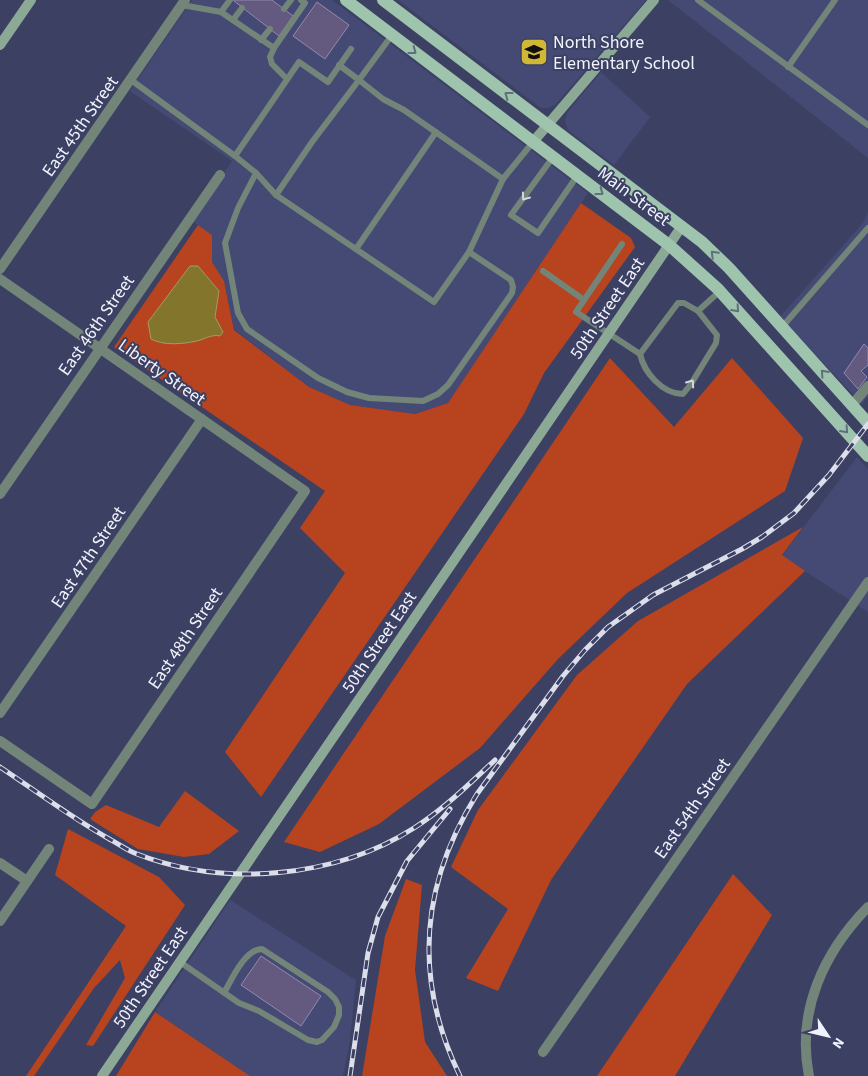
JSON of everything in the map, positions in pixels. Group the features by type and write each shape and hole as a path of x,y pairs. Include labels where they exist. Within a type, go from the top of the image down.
{"main road":[{"name":"Main Street","path":"346,0 698,269 868,456"},
{"name":"Main Street","path":"383,0 702,242 729,268 868,423"}],"street":[{"path":"0,45 31,0"},
{"path":"533,142 654,0"},
{"name":"East 45th Street","path":"0,269 184,3"},
{"name":"East 46th Street","path":"0,494 220,175"},
{"name":"50th Street East","path":"102,1076 682,226"},
{"name":"Liberty Street","path":"0,279 305,491"},
{"path":"852,405 868,386"},
{"name":"East 47th Street","path":"0,713 202,419"},
{"name":"East 48th Street","path":"0,742 92,804 305,491"},
{"name":"East 54th Street","path":"543,1052 868,582"},
{"path":"0,921 49,849"},
{"path":"0,862 27,881"},
{"path":"809,1076 806,1065 806,1039 812,1000 824,966 847,930 868,906"}],"lane":[{"path":"221,12 230,0"},
{"path":"284,9 291,0"},
{"path":"287,80 272,64 270,57 274,48 305,3 301,0"},
{"path":"788,67 835,0"},
{"path":"702,1 868,126"},
{"path":"184,3 221,12 274,48"},
{"path":"233,20 242,8"},
{"path":"261,40 270,29"},
{"path":"276,195 312,142 392,35"},
{"path":"235,156 299,62 328,82 351,49"},
{"path":"340,65 383,99 404,110 503,179"},
{"path":"131,80 235,156 256,173 276,195 434,302 469,252 503,179 533,142"},
{"path":"356,249 436,132"},
{"path":"553,157 511,215 538,233 577,176"},
{"path":"256,173 238,208 225,243 238,313 247,329 318,378 347,392 369,398 423,401 438,394 448,385 512,293 512,280 469,252"},
{"path":"782,327 868,228"},
{"path":"622,244 576,312 640,354 642,364 654,380 676,394 683,394 691,384 716,343 717,335 698,312 684,303 678,303 640,354"},
{"path":"543,271 584,300"},
{"path":"698,312 720,291"},
{"path":"180,962 239,1003 259,1011 308,1040 317,1042 327,1036 334,1027 339,1015 339,1007 335,999 328,992 262,949 254,951 246,957 224,992"}],"shaded area":[{"path":"192,0 332,0 588,193 448,403 414,414 349,405 309,387 234,329 224,281 212,262 212,235 192,221 232,161 130,91"},
{"name":"North Shore Elementary School","path":"398,0 646,0 556,104 549,108 541,108"},
{"path":"668,0 868,0 868,158"},
{"path":"601,72 650,117 614,165 568,130 565,121 567,113"},
{"path":"581,203 631,238 635,247 544,373 524,414 261,797 225,752 345,573 300,528 325,491 114,347 198,225 212,235 212,262 224,281 234,330 309,387 350,405 415,414 448,403","holes":["198,266 219,291 215,317 220,336 215,335"]},
{"path":"868,212 868,397 862,404 780,317 863,223"},
{"path":"190,266 198,266 219,291 215,317 223,332 220,336 211,336 180,344 162,343 151,339 148,322"},
{"path":"610,358 674,427 732,358 803,438 785,491 627,593 558,659 480,748 379,824 320,852 284,842"},
{"path":"857,457 868,469 868,612 782,556"},
{"path":"803,527 782,555 805,571 687,684 551,880 498,991 466,978 508,909 451,867 478,810 577,675 638,621"},
{"path":"185,791 239,831 209,854 184,857 138,849 90,819 95,812 106,805 159,827"},
{"path":"68,829 159,877 185,905 93,1046 86,1045 125,978 120,960 94,988 34,1076 26,1076 126,926 55,875"},
{"path":"733,874 772,915 675,1076 597,1076"},
{"path":"406,879 422,885 415,970 425,1042 447,1076 362,1076 385,936"},
{"path":"230,900 356,980 350,1040 343,1076 250,1076 155,1012"},
{"path":"155,1012 250,1076 116,1076"}],"building":[{"path":"234,0 272,0 293,16 279,36"},
{"path":"317,2 349,25 325,59 293,36"},
{"path":"864,344 868,348 868,365 861,371 867,377 858,389 844,373"},
{"path":"261,956 321,996 301,1026 241,985"}],"railway":[{"path":"460,1076 445,1040 435,1004 430,968 429,933 434,898 444,863 458,828 477,794 563,676 608,627 653,595 742,549 762,537 794,513 829,475 868,424"},
{"path":"0,767 82,823 134,853 171,865 206,871 242,874 279,872 315,867 350,858 383,845 436,813 495,760"},
{"path":"350,1076 368,953 378,917 407,861 450,809"}],"place":[{"name":"North Shore Elementary School","path":"534,52"}]}
